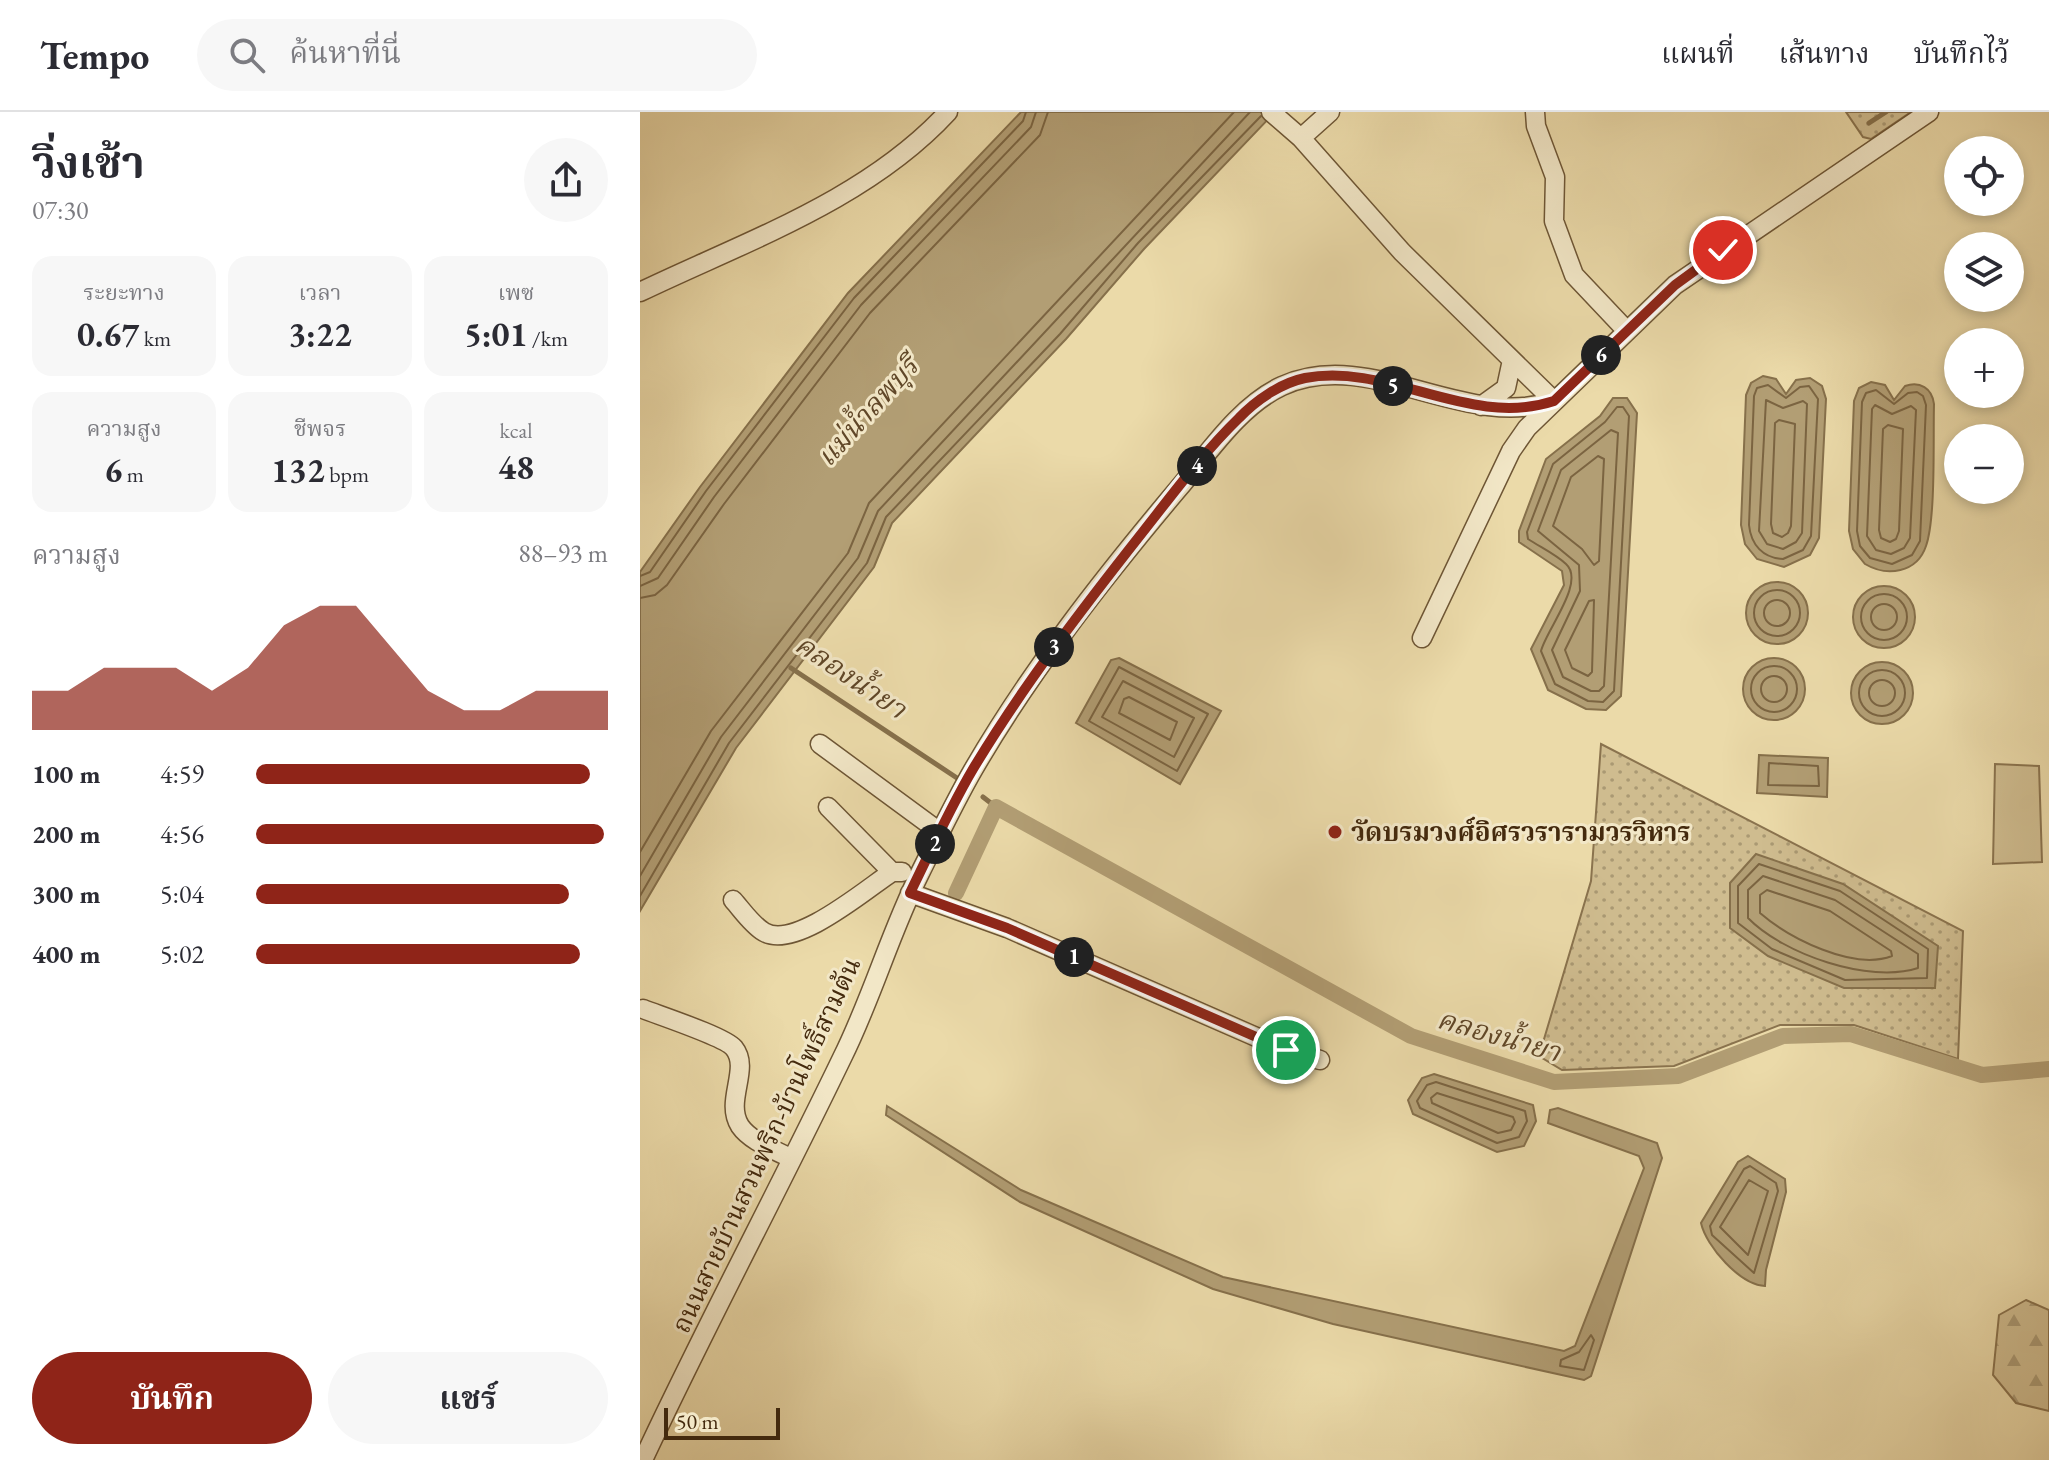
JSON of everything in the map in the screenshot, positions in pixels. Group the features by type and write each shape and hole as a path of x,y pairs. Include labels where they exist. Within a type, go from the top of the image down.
{"street":[{"path":"640,292 850,191 892,164 948,112"},
{"path":"1271,112 1296,133 1402,252 1554,401"},
{"path":"1296,133 1330,112"},
{"path":"1535,112 1536,126 1555,177 1554,221 1574,275 1626,330"},
{"path":"1422,638 1511,451 1554,401 1675,285 1929,112"},
{"path":"1481,406 1506,388 1512,360"},
{"name":"ถนนสายบ้านสวนพริก-บ้านโพธิ์สามต้น","path":"643,1460 845,1053 910,893 973,770 1071,622 1239,417 1277,388 1324,375 1358,377 1481,406 1532,408 1554,401"},
{"path":"820,744 941,833"},
{"path":"828,807 892,872"},
{"path":"733,900 762,931 773,935 794,934 892,872 920,872"},
{"path":"910,893 1007,928 1286,1050 1320,1060"},
{"path":"643,1009 731,1044 740,1061 733,1106 739,1125 751,1137 792,1159"}],"green space":[{"path":"1846,112 1911,112 1871,139 1863,137"},
{"path":"1601,744 1963,931 1958,1059 1854,1025 1780,1025 1674,1066 1562,1070 1539,1056 1591,881"},
{"path":"1995,764 2039,766 2042,862 1993,864"},
{"path":"2026,1300 2049,1310 2049,1411 2016,1403 1993,1375 1999,1315"}],"water":[{"name":"แม่น้ำลพบุรี","path":"1021,112 1275,112 1144,249 1066,339 892,523 874,567 736,748 640,911 640,572 700,487 848,293"},
{"path":"1763,376 1776,379 1786,394 1796,380 1810,378 1822,386 1826,399 1819,538 1810,555 1784,567 1757,559 1745,544 1741,525 1746,395 1751,383"},
{"path":"1871,382 1885,385 1894,400 1905,386 1920,385 1931,394 1934,404 1933,498 1929,533 1922,555 1909,567 1900,570 1883,570 1865,564 1853,549 1849,531 1854,401 1859,388"},
{"path":"1613,398 1627,398 1637,413 1621,696 1606,710 1586,709 1548,690 1531,649 1564,585 1562,571 1519,542 1519,531 1546,459 1600,416"},
{"path":"1777,582 1789,584 1799,591 1806,601 1806,625 1799,635 1789,642 1777,644 1765,642 1755,635 1748,625 1746,613 1748,601 1755,591 1765,584"},
{"path":"1884,586 1896,588 1906,595 1913,605 1913,629 1906,639 1896,646 1884,648 1872,646 1862,639 1855,629 1853,617 1855,605 1862,595 1872,588"},
{"path":"1119,658 1221,711 1180,784 1076,723 1111,660"},
{"path":"1774,658 1786,660 1796,667 1803,677 1803,701 1796,711 1786,718 1774,720 1762,718 1752,711 1745,701 1743,689 1745,677 1752,667 1762,660"},
{"path":"1882,662 1894,664 1904,671 1911,681 1911,705 1904,715 1894,722 1882,724 1870,722 1860,715 1853,705 1851,693 1853,681 1860,671 1870,664"},
{"path":"1759,755 1828,758 1827,797 1757,793"},
{"path":"1756,854 1843,884 1938,946 1935,988 1844,988 1768,956 1730,928 1730,883"},
{"path":"1434,1074 1533,1105 1536,1121 1524,1146 1497,1152 1413,1114 1408,1100 1422,1078"},
{"path":"887,1106 1021,1190 1223,1277 1564,1351 1575,1346 1644,1168 1639,1156 1548,1123 1550,1110 1558,1108 1657,1143 1662,1158 1591,1376 1584,1380 1333,1324 1213,1289 1020,1202 886,1115"},
{"path":"1748,1156 1785,1179 1786,1192 1766,1270 1765,1286 1755,1284 1735,1272 1717,1253 1701,1223 1738,1162"}],"waterway":[{"path":"1869,123 1886,112"},
{"name":"คลองน้ำยา","path":"791,668 957,778"},
{"name":"คลองน้ำยา","path":"983,797 996,807"},
{"name":"คลองน้ำยา","path":"956,893 996,807 1411,1036 1554,1082 1678,1076 1783,1036 1851,1034 1982,1075 2049,1069"}],"place":[{"name":"วัดบรมวงศ์อิศรวรารามวรวิหาร","path":"1335,832"}],"route":[{"path":"1286,1050 1007,928 910,893 973,770 1071,622 1159,511 1239,417 1277,388 1324,375 1358,377 1481,406 1507,410 1532,408 1554,401 1675,285 1723,250"}]}
